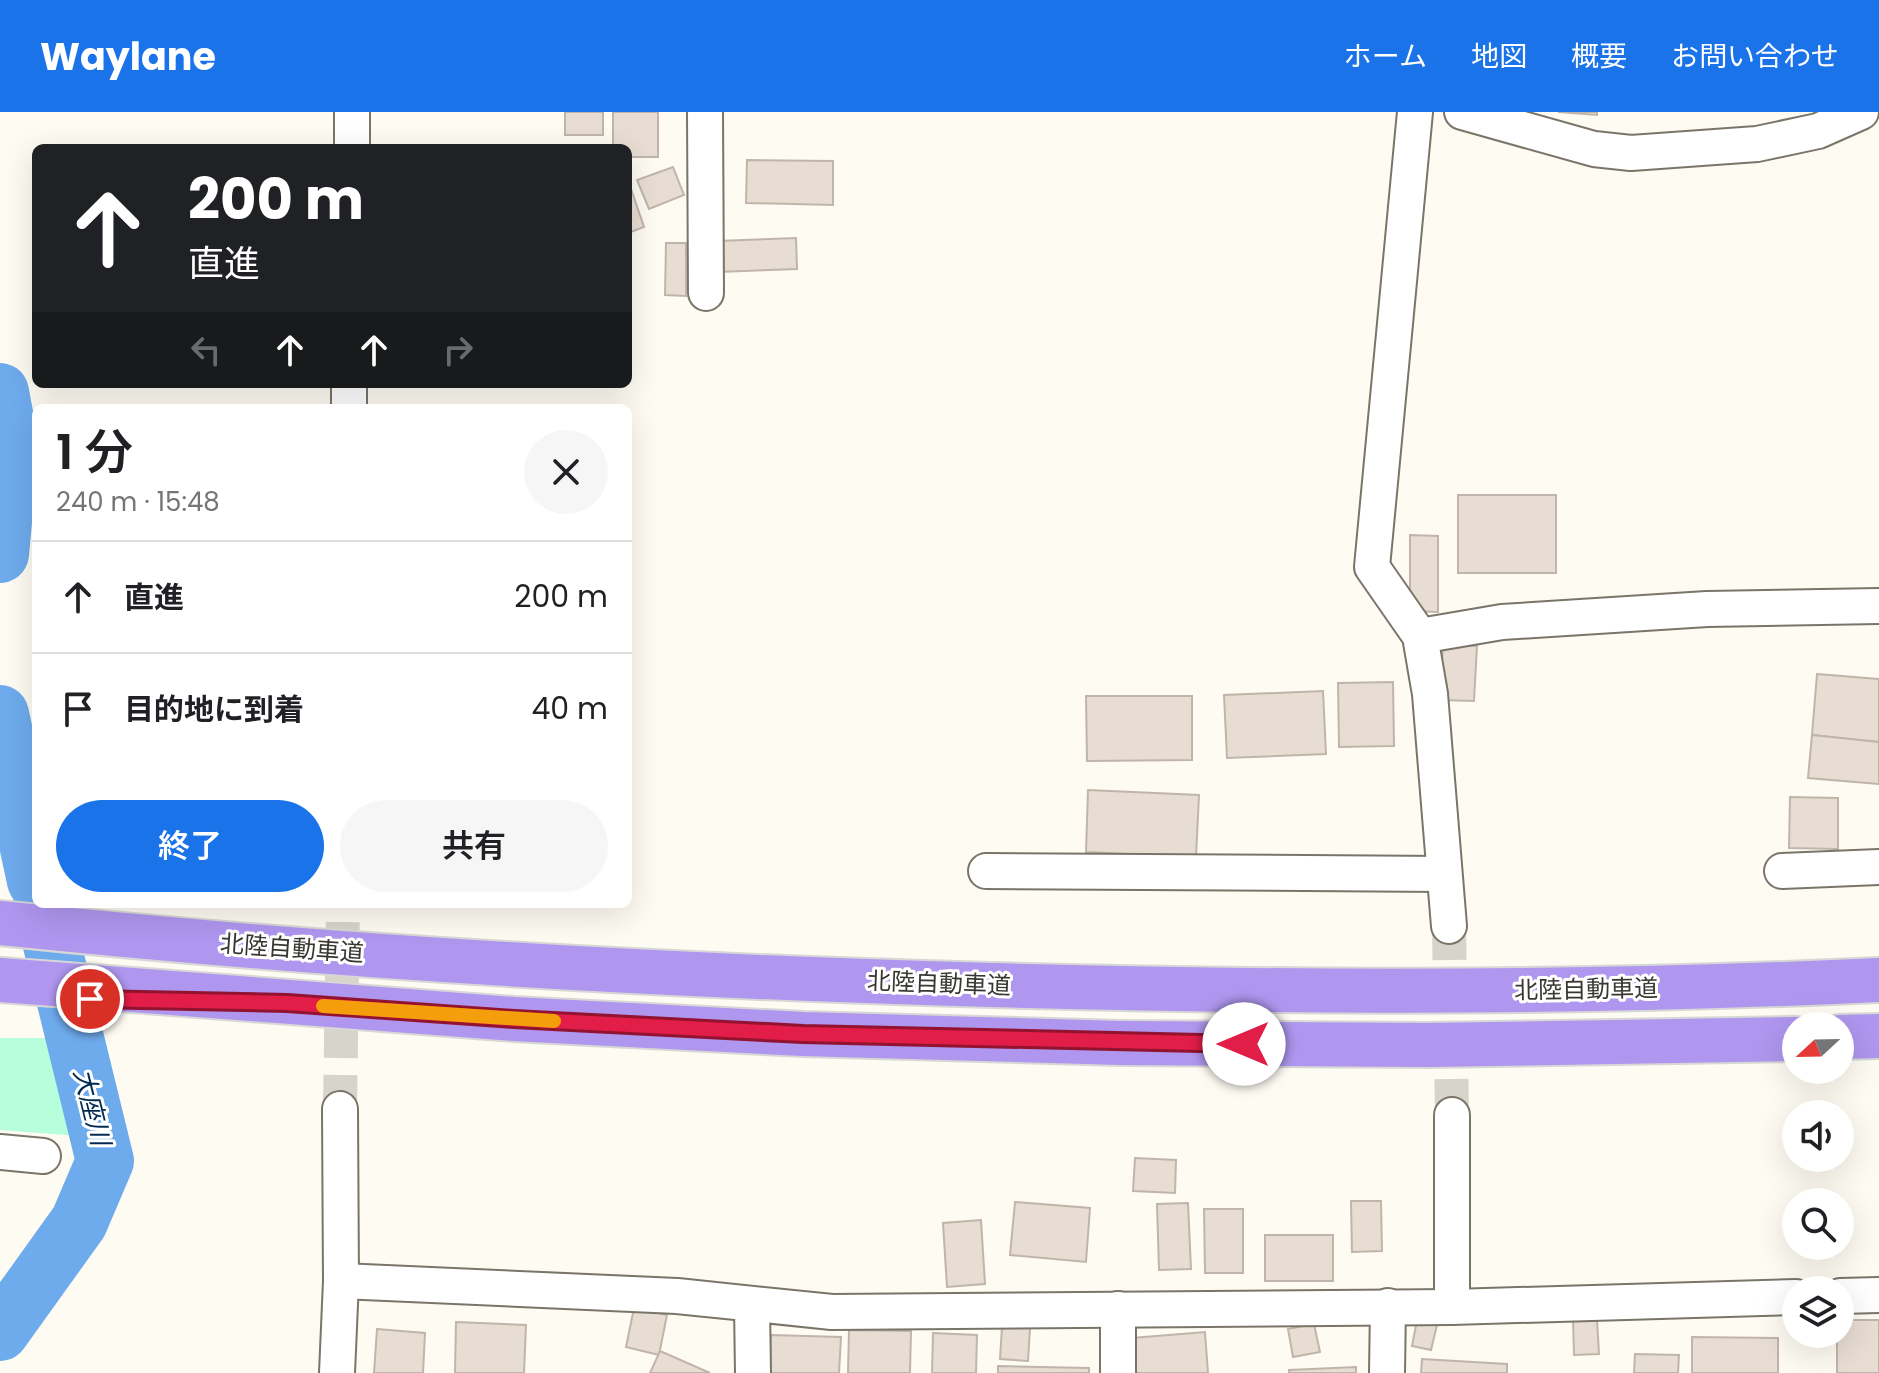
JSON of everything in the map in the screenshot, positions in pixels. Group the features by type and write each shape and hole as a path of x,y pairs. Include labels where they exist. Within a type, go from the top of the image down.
{"highway":[{"name":"北陸自動車道","path":"0,923 513,964 818,980 1052,987 1440,992 1760,986 1879,980"},
{"path":"0,980 120,995"},
{"path":"0,996 120,995 803,1034 1121,1043 1429,1045 1782,1039"},
{"path":"1854,1037 1879,1036"}],"street":[{"path":"352,112 352,144"},
{"path":"705,112 706,293"},
{"path":"1415,112 1372,567 1420,636 1430,694 1449,926"},
{"path":"1462,112 1594,149 1631,153 1757,144 1818,131 1861,112"},
{"path":"1420,636 1502,622 1707,609 1879,606"},
{"path":"1782,871 1879,867"},
{"path":"986,871 1444,874"},
{"path":"337,1373 341,1281 340,1109"},
{"path":"1452,1115 1452,1307"},
{"path":"0,1152 43,1156"},
{"path":"341,1281 677,1296 832,1312 1452,1307 1782,1297"},
{"path":"1854,1296 1879,1295"},
{"path":"752,1305 753,1373"},
{"path":"1387,1373 1388,1306"},
{"path":"1118,1309 1118,1373"}],"green space":[{"path":"0,1038 59,1038 79,1136 0,1130"}],"building":[{"path":"565,112 603,112 603,135 565,135"},
{"path":"613,112 658,112 658,157 632,157 632,144 613,144"},
{"path":"1558,112 1597,112 1597,115"},
{"path":"747,160 833,161 833,205 746,203"},
{"path":"673,167 684,195 649,209 637,180"},
{"path":"632,192 644,227 632,232"},
{"path":"796,238 797,269 718,272 717,241"},
{"path":"666,243 686,243 686,296 665,295"},
{"path":"1458,495 1556,495 1556,573 1458,573"},
{"path":"1410,535 1438,536 1438,612 1410,611"},
{"path":"1443,644 1477,646 1474,701 1440,700"},
{"path":"1817,674 1879,679 1879,742 1812,735"},
{"path":"1393,682 1394,746 1339,747 1338,683"},
{"path":"1323,691 1326,754 1227,758 1224,695"},
{"path":"1086,696 1192,696 1192,760 1087,761"},
{"path":"1812,735 1879,742 1879,784 1808,778"},
{"path":"1088,790 1199,795 1196,857 1086,852"},
{"path":"1790,797 1838,798 1838,849 1789,848"},
{"path":"1135,1158 1176,1160 1175,1193 1133,1191"},
{"path":"1351,1201 1381,1201 1382,1251 1352,1252"},
{"path":"1015,1202 1090,1208 1086,1262 1010,1255"},
{"path":"1188,1203 1191,1269 1159,1270 1157,1204"},
{"path":"1204,1209 1243,1209 1243,1273 1205,1273"},
{"path":"981,1220 985,1284 947,1287 943,1223"},
{"path":"1265,1235 1333,1235 1333,1281 1265,1281"},
{"path":"634,1308 667,1315 659,1355 626,1347"},
{"path":"1597,1319 1599,1354 1574,1355 1573,1320"},
{"path":"1417,1320 1437,1325 1431,1350 1412,1346"},
{"path":"1854,1320 1879,1320 1879,1373 1837,1373 1837,1348 1854,1348"},
{"path":"456,1322 526,1325 524,1373 455,1373"},
{"path":"1314,1324 1320,1352 1293,1357 1288,1329"},
{"path":"1002,1327 1030,1328 1028,1361 1000,1359"},
{"path":"377,1329 425,1333 423,1373 374,1373"},
{"path":"849,1330 911,1331 910,1373 848,1373"},
{"path":"1205,1332 1208,1373 1135,1373 1132,1338"},
{"path":"933,1333 977,1335 976,1373 932,1373"},
{"path":"771,1335 841,1337 839,1373 770,1373"},
{"path":"1692,1337 1778,1338 1778,1373 1692,1373"},
{"path":"660,1351 710,1373 650,1373"},
{"path":"1635,1354 1679,1355 1678,1373 1634,1373"},
{"path":"1422,1359 1507,1364 1507,1373 1421,1373"},
{"path":"998,1366 1089,1368 1089,1373 998,1373"},
{"path":"1356,1367 1356,1373 1289,1373 1289,1370"}],"waterway":[{"name":"大座川","path":"0,392 10,446 0,554"},
{"name":"大座川","path":"0,714 32,862"},
{"name":"大座川","path":"0,1332 79,1222 105,1161 43,908"}],"tunnel":[{"path":"340,1109 343,908"},
{"path":"1449,926 1452,1115"}],"slow traffic":[{"path":"323,1006 554,1021"}],"route":[{"path":"90,999 287,1003 803,1034 1244,1044"}]}
